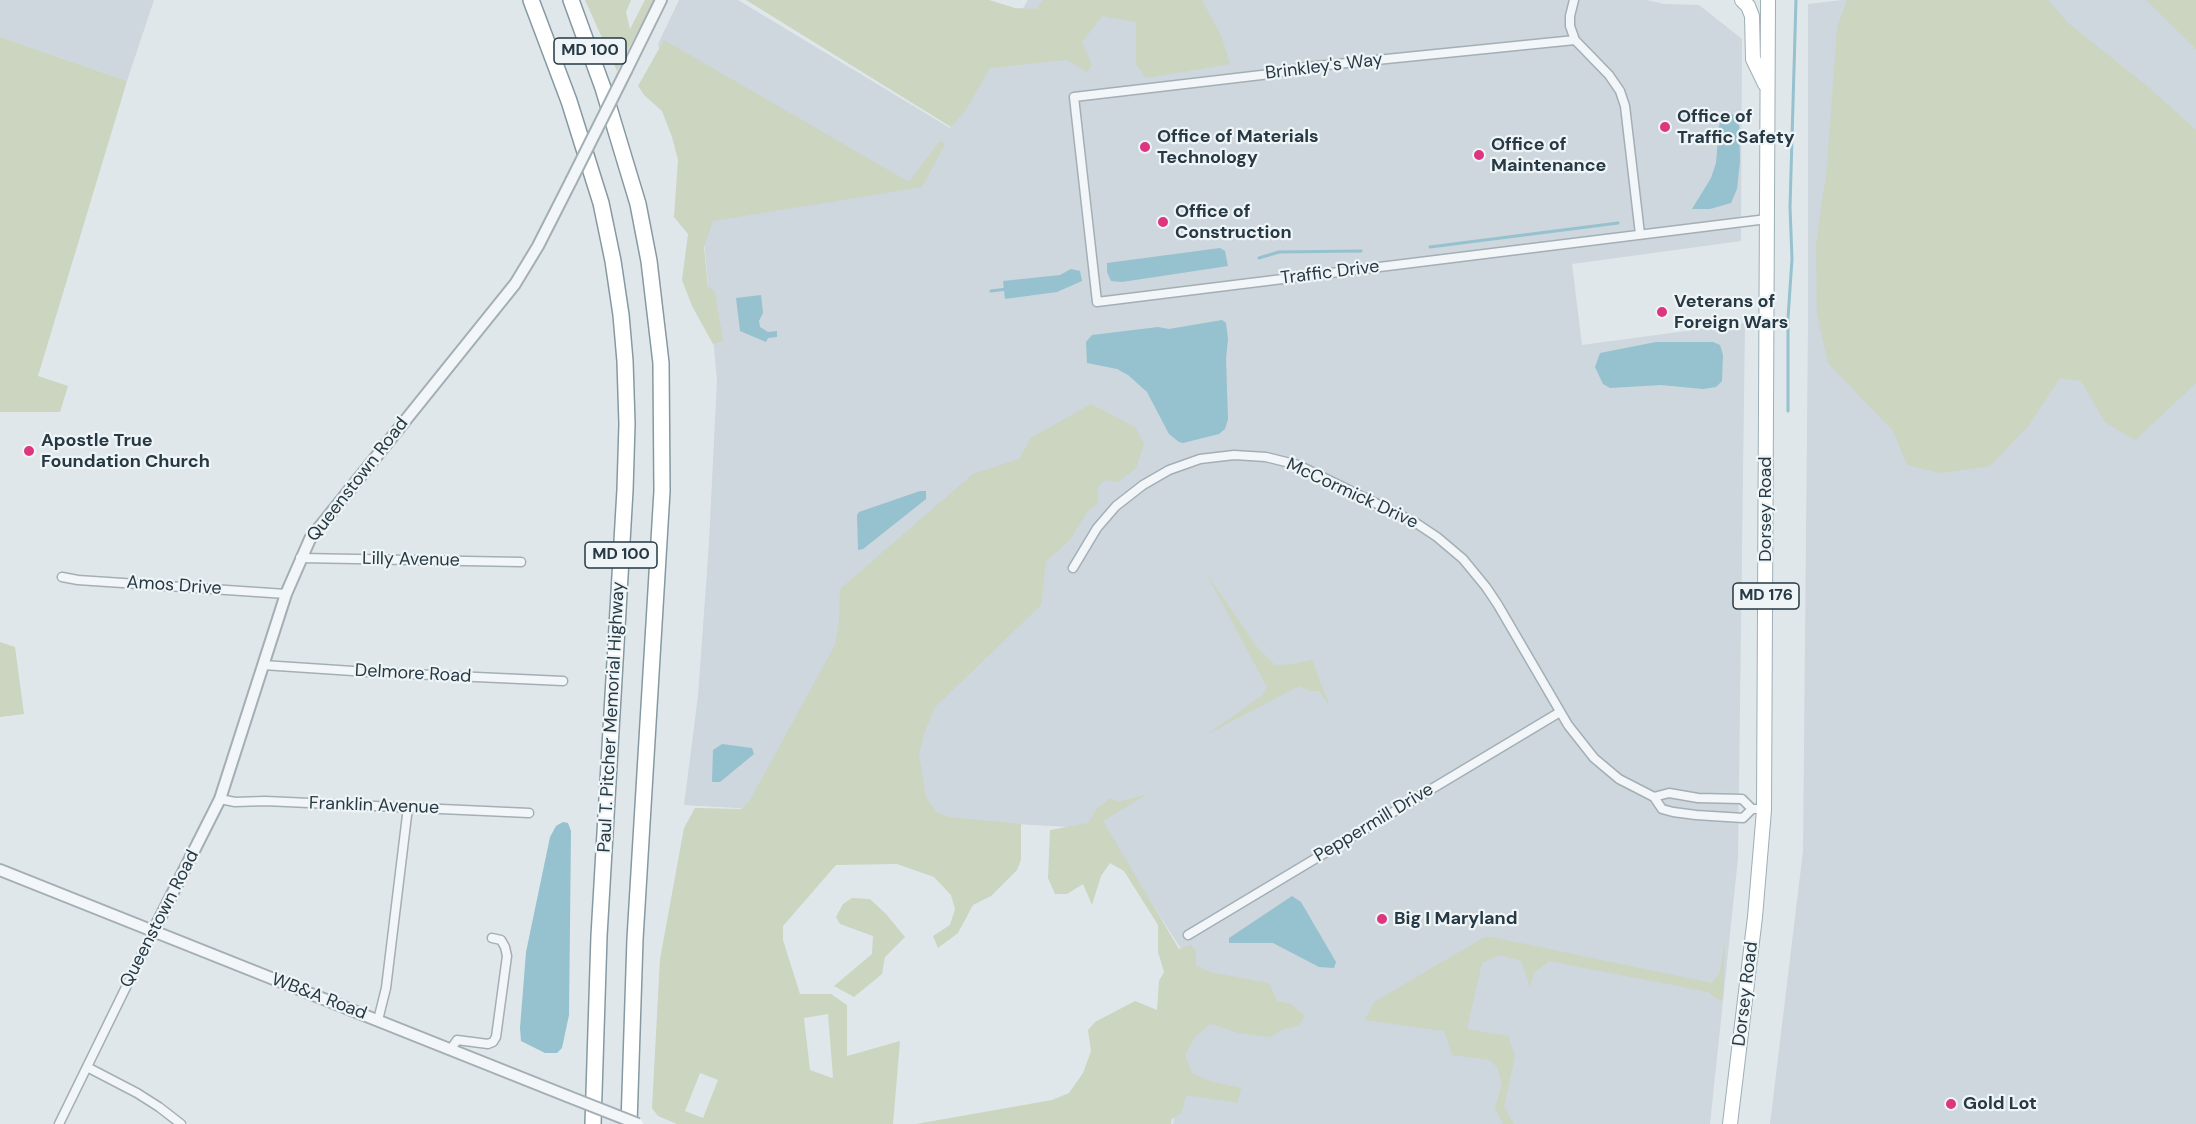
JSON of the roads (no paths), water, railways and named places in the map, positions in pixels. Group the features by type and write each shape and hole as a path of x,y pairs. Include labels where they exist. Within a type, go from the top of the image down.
{"highway":[{"name":"Paul T. Pitcher Memorial Highway","path":"531,0 569,101 601,203 614,261 625,361 627,424 625,490 598,936 593,1124"},
{"name":"Paul T. Pitcher Memorial Highway","path":"571,0 603,88 638,204 652,282 661,363 662,491 635,939 629,1124"}],"main road":[{"path":"1742,0 1748,6 1752,16 1753,58 1768,89"},
{"name":"Dorsey Road","path":"1730,1124 1754,927 1758,809 1768,0"}],"street":[{"name":"Queenstown Road","path":"59,1124 220,799 286,594 310,539 515,284 538,246 661,0"},
{"path":"1574,0 1570,16 1571,33 1575,40 1610,75 1623,97 1628,119 1640,234"},
{"name":"Brinkley's Way","path":"1074,97 1270,74 1306,67 1575,40"},
{"name":"Traffic Drive","path":"1074,97 1097,302 1767,219"},
{"name":"McCormick Drive","path":"1073,568 1097,528 1116,506 1143,485 1169,470 1200,459 1234,455 1288,462 1306,469 1410,519 1437,537 1463,559 1492,596 1578,739 1602,766 1628,786 1654,797 1662,809 1685,814 1743,818 1758,809 1742,799 1698,798 1669,793 1654,797"},
{"name":"Lilly Avenue","path":"300,558 521,562"},
{"name":"Amos Drive","path":"62,577 286,594"},
{"name":"Delmore Road","path":"263,665 563,681"},
{"name":"Peppermill Drive","path":"1188,935 1560,712"},
{"name":"Franklin Avenue","path":"220,799 235,802 265,801 529,813"},
{"path":"378,1020 386,988 408,807"},
{"name":"WB&A Road","path":"0,870 638,1124"},
{"path":"452,1049 458,1040 488,1044 496,1038 507,956 501,940 492,938"},
{"path":"87,1067 137,1093 181,1124"}],"water":[{"path":"1730,113 1737,117 1739,124 1740,161 1737,189 1731,203 1710,209 1692,209 1711,178 1716,163 1719,126 1723,114"},
{"path":"1220,248 1225,251 1228,266 1122,282 1111,281 1107,272 1107,263"},
{"path":"1071,269 1080,271 1082,281 1057,292 1005,299 1003,281 1060,275"},
{"path":"761,295 763,313 759,321 760,327 768,332 777,331 777,337 768,338 766,342 740,331 736,298"},
{"path":"1222,320 1226,323 1228,339 1226,359 1228,419 1225,429 1219,434 1179,442 1169,434 1147,392 1128,375 1117,369 1087,363 1086,342 1092,335 1158,327 1169,329"},
{"path":"1656,342 1713,342 1720,345 1723,355 1722,381 1716,387 1703,389 1661,385 1610,388 1603,384 1595,367 1600,353"},
{"path":"926,491 926,499 863,549 858,550 857,515 859,512"},
{"path":"722,744 752,748 754,754 720,782 712,782 713,750"},
{"path":"563,822 568,823 571,831 569,1015 562,1048 557,1053 545,1053 521,1041 520,1028 526,952 550,837 556,826"},
{"path":"1292,896 1301,902 1336,962 1334,968 1319,967 1273,943 1229,943 1229,938"}],"waterway":[{"path":"1788,411 1788,318 1792,259 1790,207 1796,0"},
{"path":"1430,247 1618,223"},
{"path":"1259,258 1279,252 1361,251"},
{"path":"991,291 1007,289"}],"place":[{"name":"Office of Traffic Safety","path":"1665,127"},
{"name":"Office of Materials Technology","path":"1145,147"},
{"name":"Office of Maintenance","path":"1479,155"},
{"name":"Office of Construction","path":"1163,222"},
{"name":"Veterans of Foreign Wars","path":"1662,312"},
{"name":"Apostle True Foundation Church","path":"29,451"},
{"name":"Big I Maryland","path":"1382,919"},
{"name":"Gold Lot","path":"1951,1104"}]}
